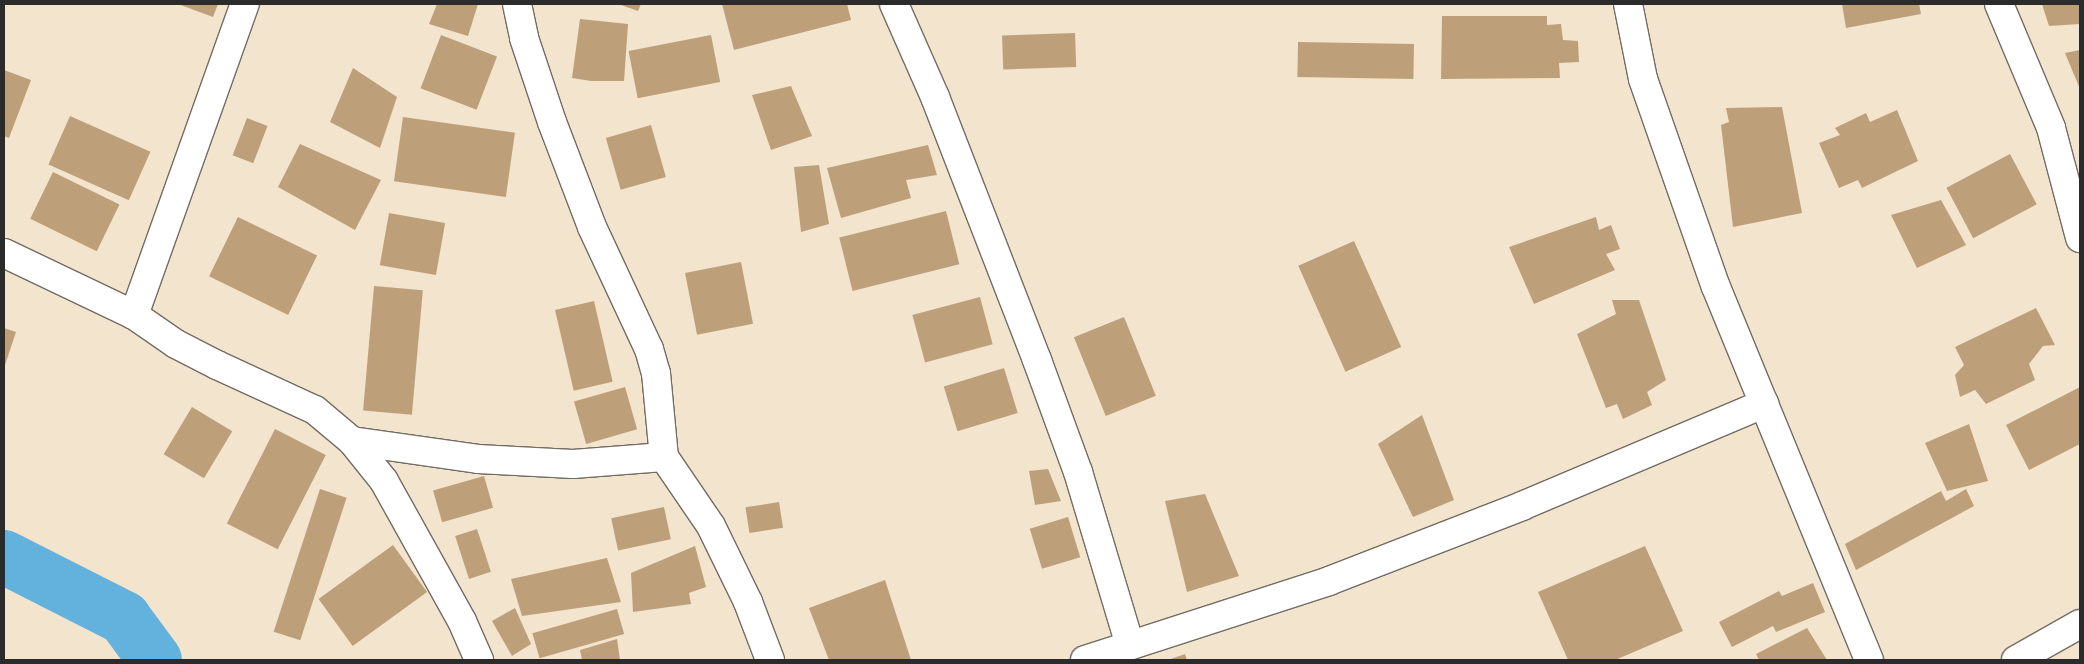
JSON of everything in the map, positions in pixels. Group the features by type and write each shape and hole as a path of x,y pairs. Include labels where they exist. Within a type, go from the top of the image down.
{"street":[{"path":"134,315 245,4"},
{"path":"518,4 524,38 552,122 592,227 649,349 656,374 664,456 711,526 748,602 770,660"},
{"path":"894,4 935,97 1037,360 1078,472 1130,645"},
{"path":"1628,4 1642,79 1716,287 1869,660"},
{"path":"1999,4 2050,128 2078,228"},
{"path":"4,253 134,315 184,348 315,410 352,441 384,481 462,621 479,660"},
{"path":"1085,660 1329,582 1522,506 1764,404"},
{"path":"352,441 478,459 573,464 664,456"},
{"path":"2016,660 2080,624"}],"building":[{"path":"178,4 218,4 213,17"},
{"path":"437,4 478,4 468,36 429,24"},
{"path":"618,4 641,4 638,11"},
{"path":"722,4 847,4 851,20 734,50"},
{"path":"1842,4 1919,4 1921,14 1846,28"},
{"path":"2042,4 2080,4 2080,24 2049,26"},
{"path":"1442,16 1547,16 1547,25 1561,24 1563,40 1578,41 1579,62 1559,63 1560,78 1441,79"},
{"path":"580,19 628,24 624,81 591,81 572,78"},
{"path":"1075,33 1076,67 1003,70 1002,36"},
{"path":"441,35 497,57 477,110 421,88"},
{"path":"711,35 720,82 638,98 629,51"},
{"path":"1298,42 1414,44 1413,79 1297,77"},
{"path":"2080,50 2080,89 2065,53"},
{"path":"353,68 397,97 380,148 330,122"},
{"path":"4,70 31,80 9,138 4,136"},
{"path":"791,86 812,136 771,150 752,95"},
{"path":"1782,107 1802,213 1733,227 1721,125 1729,122 1726,108"},
{"path":"1897,110 1918,161 1862,188 1858,180 1839,188 1819,143 1840,135 1835,128 1866,113 1870,122"},
{"path":"70,116 150,152 129,200 48,164"},
{"path":"403,117 515,133 506,197 394,181"},
{"path":"247,118 268,126 253,163 233,155"},
{"path":"651,125 666,177 621,190 606,138"},
{"path":"300,144 381,180 355,230 278,187"},
{"path":"928,145 937,175 906,180 911,198 841,218 827,168"},
{"path":"2010,154 2037,204 1973,238 1946,188"},
{"path":"819,165 829,224 801,232 794,167"},
{"path":"53,172 120,204 97,251 30,219"},
{"path":"1941,200 1966,245 1917,268 1891,215"},
{"path":"946,211 959,264 853,291 839,238"},
{"path":"389,213 445,223 436,275 380,265"},
{"path":"238,217 317,256 288,315 209,276"},
{"path":"1596,217 1599,230 1611,225 1620,249 1606,254 1615,270 1534,304 1509,247"},
{"path":"1354,241 1401,347 1345,372 1298,266"},
{"path":"741,262 753,324 697,335 685,273"},
{"path":"374,286 423,290 412,415 363,411"},
{"path":"980,297 993,344 925,362 912,315"},
{"path":"1612,300 1639,300 1666,380 1647,392 1652,405 1623,419 1617,404 1606,408 1577,334 1616,314"},
{"path":"594,301 613,382 574,391 555,310"},
{"path":"2036,308 2055,345 2043,346 2029,364 2035,380 1986,404 1975,390 1960,397 1955,375 1964,365 1955,347"},
{"path":"1124,317 1156,396 1106,416 1074,337"},
{"path":"4,328 16,332 4,368"},
{"path":"1004,368 1018,413 957,431 944,386"},
{"path":"625,387 637,429 586,444 574,402"},
{"path":"2080,387 2080,444 2029,470 2006,425"},
{"path":"192,407 232,431 204,478 164,454"},
{"path":"1422,415 1454,500 1413,517 1378,444"},
{"path":"1969,424 1988,481 1947,491 1925,443"},
{"path":"275,429 326,455 278,549 227,523"},
{"path":"1048,469 1061,501 1035,505 1029,471"},
{"path":"484,476 493,508 442,522 433,491"},
{"path":"320,489 347,498 300,640 274,632"},
{"path":"1966,489 1974,506 1856,570 1845,544 1941,491 1946,501"},
{"path":"1205,494 1239,576 1187,592 1165,501"},
{"path":"779,502 783,528 749,533 745,507"},
{"path":"664,507 671,539 618,551 611,518"},
{"path":"1068,517 1080,557 1042,569 1030,529"},
{"path":"477,529 491,572 469,579 455,536"},
{"path":"393,545 427,592 353,646 319,599"},
{"path":"695,546 706,587 689,593 691,604 633,612 631,573"},
{"path":"1645,546 1683,631 1615,660 1568,660 1538,592"},
{"path":"607,558 621,602 522,616 511,579"},
{"path":"885,580 911,660 829,660 809,608"},
{"path":"1813,583 1825,612 1776,632 1773,626 1732,647 1719,622 1779,591 1782,596"},
{"path":"515,608 531,644 512,656 492,621"},
{"path":"617,609 624,634 540,658 532,633"},
{"path":"1807,628 1827,660 1759,660 1756,654"},
{"path":"617,639 620,660 582,660 580,650"},
{"path":"1185,654 1187,660 1168,660"}],"waterway":[{"path":"4,557 124,618 155,660"}]}
